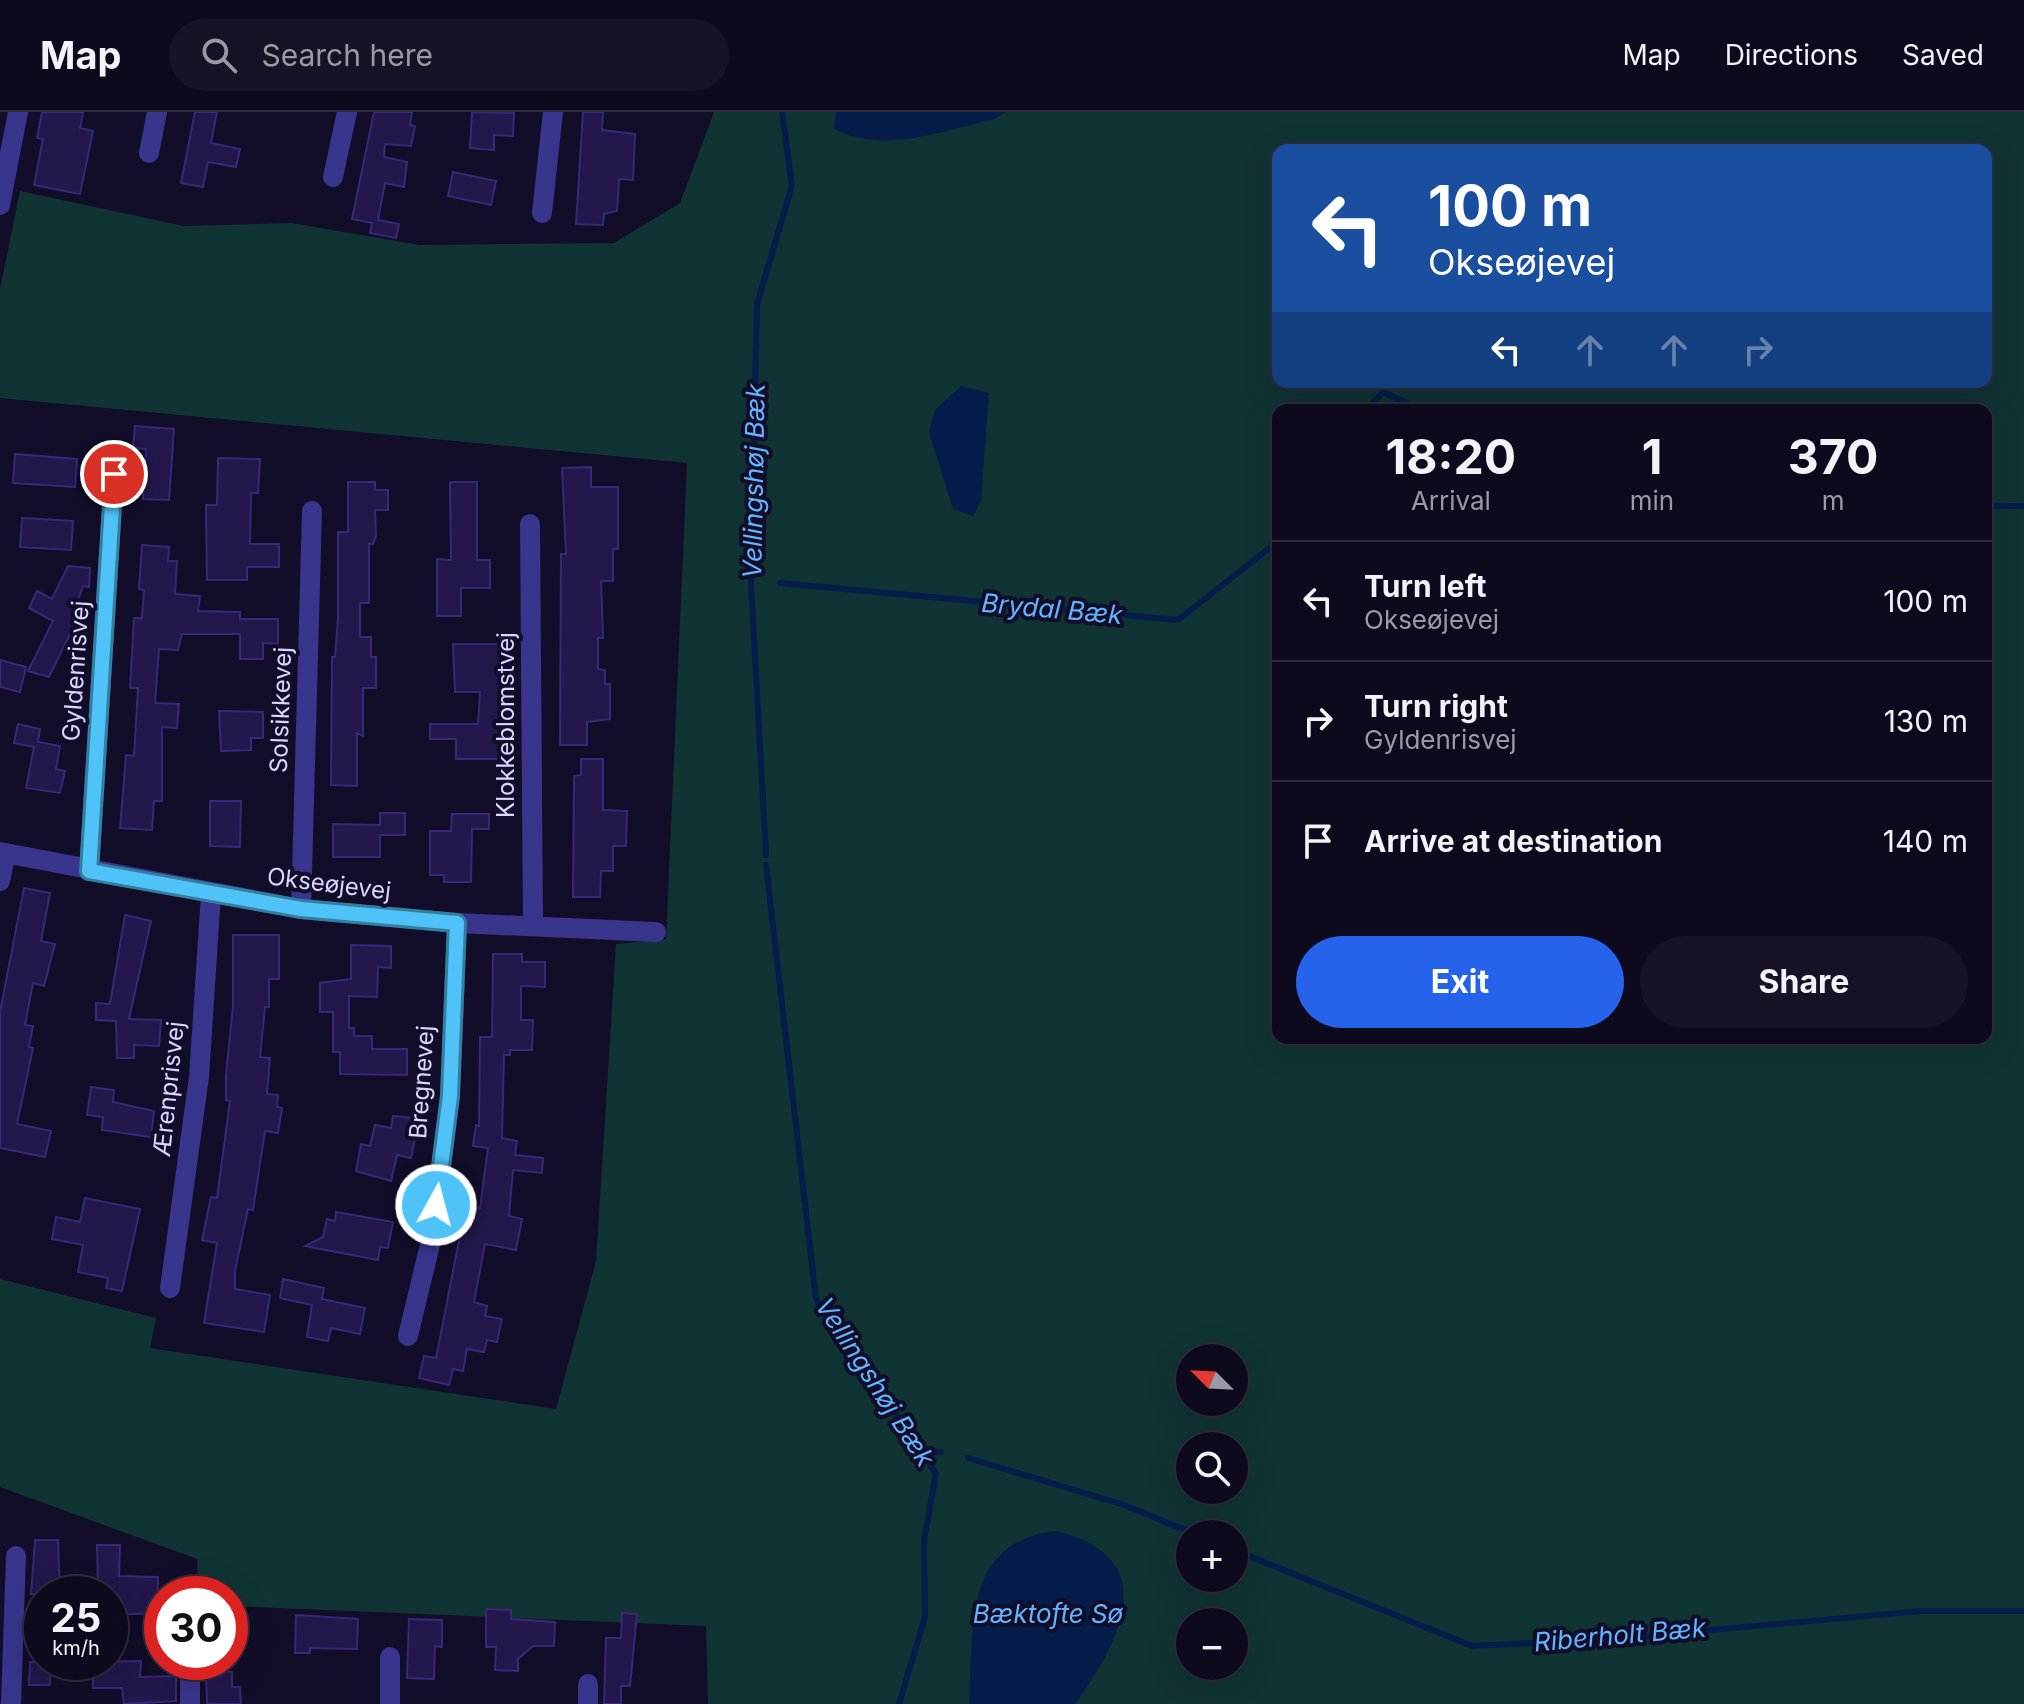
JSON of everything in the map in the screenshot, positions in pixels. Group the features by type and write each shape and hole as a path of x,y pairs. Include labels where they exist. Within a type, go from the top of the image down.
{"street":[{"path":"0,205 18,112"},
{"path":"149,153 157,112"},
{"path":"333,177 347,112"},
{"path":"542,213 553,112"},
{"name":"Gyldenrisvej","path":"89,871 114,474"},
{"name":"Solsikkevej","path":"301,909 312,511"},
{"name":"Klokkeblomstvej","path":"530,524 533,925"},
{"path":"0,881 3,852"},
{"name":"Okseøjevej","path":"3,852 89,871 301,909 457,923 656,932"},
{"name":"Ærenprisvej","path":"170,1288 199,1077 211,894"},
{"name":"Bregnevej","path":"408,1336 433,1232 450,1096 457,923"},
{"path":"11,1704 16,1556"},
{"path":"390,1657 390,1704"},
{"path":"190,1680 190,1704"}],"green space":[{"path":"714,112 2024,112 2024,1704 708,1704 706,1626 248,1607 248,1576 197,1576 197,1559 0,1487 0,1279 156,1318 150,1348 556,1409 596,1261 616,944 666,939 687,463 0,398 0,289 20,191 184,226 291,223 420,245 614,243 680,203"}],"water":[{"path":"836,112 1005,112 995,119 914,138 873,140 834,129"},
{"path":"961,386 989,393 981,501 973,516 953,509 929,432 935,410"},
{"name":"Bæktofte Sø","path":"1056,1531 1090,1543 1111,1560 1122,1581 1123,1604 1118,1629 1106,1654 1075,1704 969,1704 974,1620 988,1571 1003,1552 1025,1539"}],"building":[{"path":"42,112 83,112 80,128 93,131 80,194 34,185 43,139 37,138"},
{"path":"195,112 217,112 211,143 240,149 236,167 208,162 203,187 181,183"},
{"path":"374,112 412,112 410,125 415,126 411,146 385,144 384,157 407,162 404,187 385,183 378,220 399,224 396,238 370,233 372,223 352,219"},
{"path":"472,112 514,113 513,136 494,135 494,150 470,148"},
{"path":"583,112 603,112 602,130 635,134 633,180 619,179 617,211 604,214 603,225 576,224"},
{"path":"453,172 496,181 491,205 448,196"},
{"path":"135,426 174,429 169,500 143,499 146,449 133,448"},
{"path":"15,454 77,459 75,487 13,483"},
{"path":"218,458 260,459 258,493 251,493 250,544 279,544 279,567 247,567 247,580 207,580 206,505 217,505"},
{"path":"591,467 591,487 618,487 618,549 613,549 613,581 601,581 603,638 598,638 598,669 605,670 605,684 610,684 610,719 587,722 587,745 560,745 561,554 566,554 562,468"},
{"path":"348,482 375,482 375,490 388,490 388,510 375,510 376,535 373,544 369,544 369,603 360,603 360,637 371,637 371,657 376,657 376,688 363,688 363,736 357,733 357,786 331,785 332,657 335,657 338,617 338,532 348,532"},
{"path":"450,482 477,482 477,560 490,560 490,588 461,588 461,616 437,616 437,559 451,560"},
{"path":"22,518 73,521 71,550 20,547"},
{"path":"142,545 169,547 168,561 177,561 175,594 200,596 198,611 240,612 240,619 278,619 278,644 263,643 263,659 240,659 240,634 182,634 178,650 159,649 155,703 179,704 177,728 162,727 162,801 154,801 152,830 120,828 126,755 134,756 138,688 130,688 134,618 142,618 144,590 139,589"},
{"path":"68,566 90,568 89,587 83,586 75,609 81,612 49,677 28,671 53,621 29,608 37,591 52,599"},
{"path":"453,644 506,644 500,759 456,759 456,739 430,739 430,724 478,724 480,692 455,692"},
{"path":"0,660 26,667 20,692 0,687"},
{"path":"219,711 263,712 263,738 251,738 251,750 221,751"},
{"path":"18,724 40,729 38,742 60,746 56,769 65,771 60,793 26,788 34,747 14,743"},
{"path":"581,759 603,759 603,810 627,811 626,846 613,846 613,871 601,871 600,897 573,897 574,776 581,775"},
{"path":"210,801 241,801 240,847 210,846"},
{"path":"380,813 405,813 405,835 380,835 380,857 333,857 333,824 380,825"},
{"path":"452,814 489,814 489,829 472,829 471,882 444,882 444,875 430,875 430,831 451,831"},
{"path":"24,888 50,893 41,941 55,944 44,986 33,983 25,1025 33,1026 29,1047 33,1048 17,1124 51,1131 45,1157 0,1148 0,1012"},
{"path":"125,915 151,921 129,1019 161,1020 159,1046 134,1045 134,1058 117,1058 116,1021 96,1020 96,1003 110,1004"},
{"path":"233,935 279,935 279,979 269,979 269,1007 265,1007 260,1057 270,1058 267,1094 278,1095 277,1107 282,1108 278,1133 265,1131 253,1210 248,1209 235,1271 235,1289 270,1295 264,1332 204,1323 217,1243 202,1240 211,1197 217,1198 230,1101 226,1100 226,1075 233,1006"},
{"path":"351,945 391,946 391,968 378,967 377,997 349,996 349,1028 354,1028 354,1036 372,1036 372,1049 407,1049 407,1075 340,1074 340,1052 333,1052 333,1012 320,1012 320,983 351,979"},
{"path":"493,954 522,954 522,962 545,962 545,987 521,986 521,1020 533,1020 532,1050 510,1050 510,1055 504,1055 502,1138 517,1141 515,1155 543,1158 542,1173 513,1170 509,1216 522,1219 516,1250 485,1244 474,1302 487,1306 485,1316 502,1319 497,1342 487,1340 484,1352 467,1349 463,1371 453,1369 449,1385 419,1378 424,1356 436,1358 466,1205 480,1208 488,1148 473,1146 476,1125 479,1126 480,1037 492,1037"},
{"path":"91,1087 114,1090 113,1102 154,1111 151,1137 102,1130 103,1117 87,1115"},
{"path":"393,1116 414,1118 411,1132 416,1134 411,1158 397,1155 391,1181 356,1171 361,1144 370,1146 375,1125 391,1128"},
{"path":"85,1198 140,1209 122,1291 106,1288 108,1278 78,1272 83,1245 52,1239 56,1217 80,1222"},
{"path":"336,1212 393,1222 388,1248 380,1247 378,1260 305,1246 323,1237 327,1219 335,1221"},
{"path":"283,1279 324,1288 322,1299 365,1308 360,1334 331,1328 328,1341 307,1337 312,1305 280,1298"},
{"path":"35,1540 58,1540 59,1576 32,1576"},
{"path":"97,1545 120,1545 119,1576 98,1576"},
{"path":"128,1576 144,1577 144,1614 128,1614"},
{"path":"486,1609 511,1610 511,1619 555,1622 554,1646 533,1646 518,1659 518,1671 495,1670 496,1647 486,1647"},
{"path":"622,1613 637,1614 630,1686 621,1686 621,1704 604,1704 606,1638 621,1638"},
{"path":"296,1615 358,1619 357,1649 310,1648 310,1653 295,1653"},
{"path":"409,1619 442,1620 442,1647 435,1646 434,1679 407,1678"},
{"path":"128,1661 141,1661 140,1677 144,1677 144,1680 176,1680 176,1701 124,1704 122,1688 93,1688 93,1680 128,1680"},
{"path":"29,1680 50,1680 50,1685 29,1685"},
{"path":"206,1680 232,1680 232,1687 240,1687 241,1704 207,1704"}],"waterway":[{"name":"Vellingshøj Bæk","path":"766,855 751,584 757,304 792,186 782,112"},
{"name":"Brydal Bæk","path":"1372,404 1383,392 1409,404"},
{"name":"Brydal Bæk","path":"1992,506 2024,506"},
{"name":"Brydal Bæk","path":"780,583 1178,620 1272,546"},
{"name":"Vellingshøj Bæk","path":"766,865 816,1299 936,1473 924,1541 925,1617 899,1704"},
{"name":"Riberholt Bæk","path":"922,1453 941,1452"},
{"name":"Riberholt Bæk","path":"968,1458 1124,1505 1176,1526"},
{"name":"Riberholt Bæk","path":"1248,1556 1472,1646 1612,1639 1921,1611 2024,1611"}],"route":[{"path":"114,474 89,871 301,909 457,923 450,1096 436,1205"}]}
